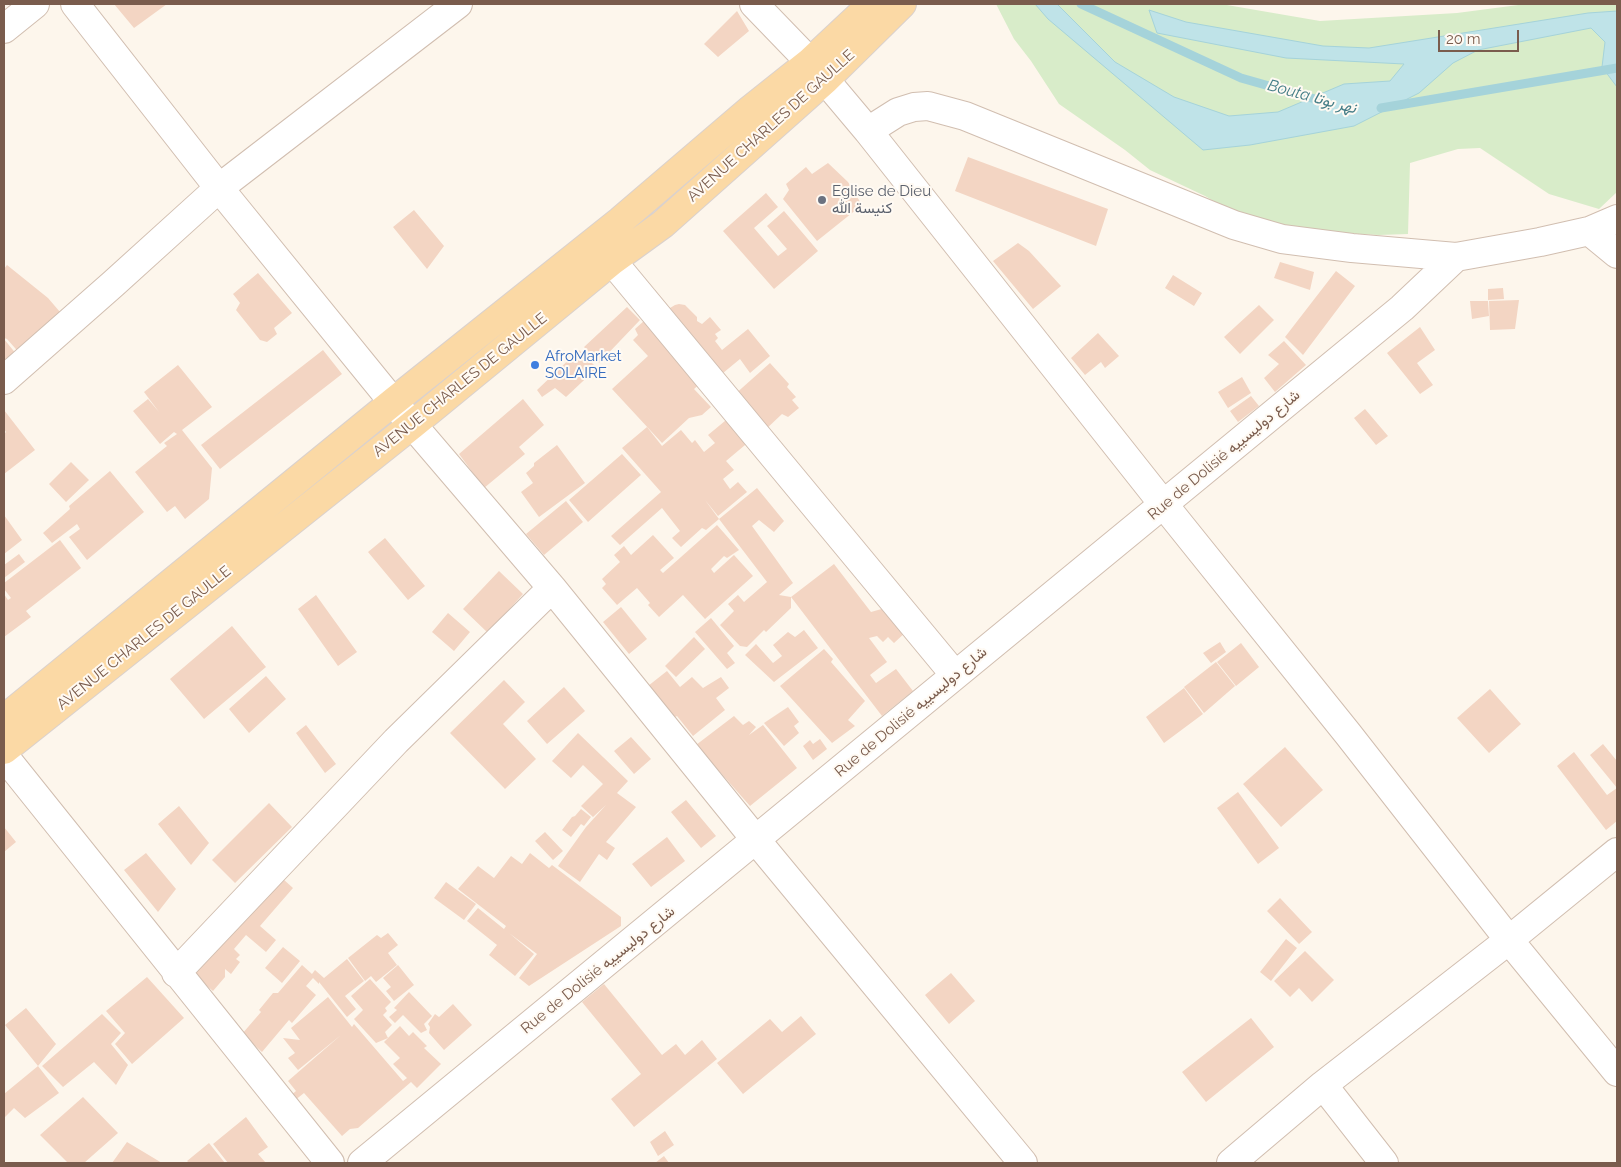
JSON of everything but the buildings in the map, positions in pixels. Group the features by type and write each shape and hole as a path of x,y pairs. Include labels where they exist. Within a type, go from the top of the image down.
{"main road":[{"name":"AVENUE CHARLES DE GAULLE","path":"4,750 412,425 612,261 663,224 817,71 872,4"},
{"name":"AVENUE CHARLES DE GAULLE","path":"4,719 393,402 620,221 744,115 817,71 902,4"}],"street":[{"path":"4,29 35,4"},
{"path":"75,4 219,188 393,402 552,588 756,840 1023,1163"},
{"path":"4,380 114,284 219,188 458,4"},
{"path":"754,4 817,71 868,131 1348,734 1509,940 1617,1072"},
{"path":"868,131 898,112 914,107 928,106 965,116 1234,225 1282,239 1352,248 1456,258 1589,231 1617,219"},
{"path":"1589,231 1617,254"},
{"name":"Rue de Dolisié شارع دوليسييه","path":"362,1163 1164,505 1402,308 1456,258"},
{"path":"612,261 955,675"},
{"path":"176,973 396,741 552,588"},
{"path":"4,756 330,1163"},
{"path":"1231,1163 1323,1085 1509,940 1617,852"},
{"path":"1323,1085 1384,1163"}],"green space":[{"path":"996,4 1221,4 1320,21 1457,13 1526,4 1617,4 1617,192 1599,209 1549,194 1480,148 1458,149 1410,163 1408,234 1379,235 1288,230 1249,222 1205,196 1150,170 1125,150 1059,104 1014,39"}],"water":[{"path":"1035,4 1057,4 1115,62 1174,97 1229,116 1278,112 1344,84 1390,81 1404,64 1286,58 1157,33 1149,10 1186,22 1323,46 1369,48 1588,13 1617,11 1617,87 1602,67 1605,42 1591,28 1478,50 1453,63 1419,93 1354,126 1250,145 1203,150 1048,19"}],"waterway":[{"name":"Bouta نهر بوتا","path":"1081,4 1241,78 1322,101"},
{"name":"Bouta نهر بوتا","path":"1381,108 1617,68"}],"place":[{"name":"Eglise de Dieu كنيسة الله","path":"822,200"},
{"name":"AfroMarket SOLAIRE","path":"535,365"}]}
